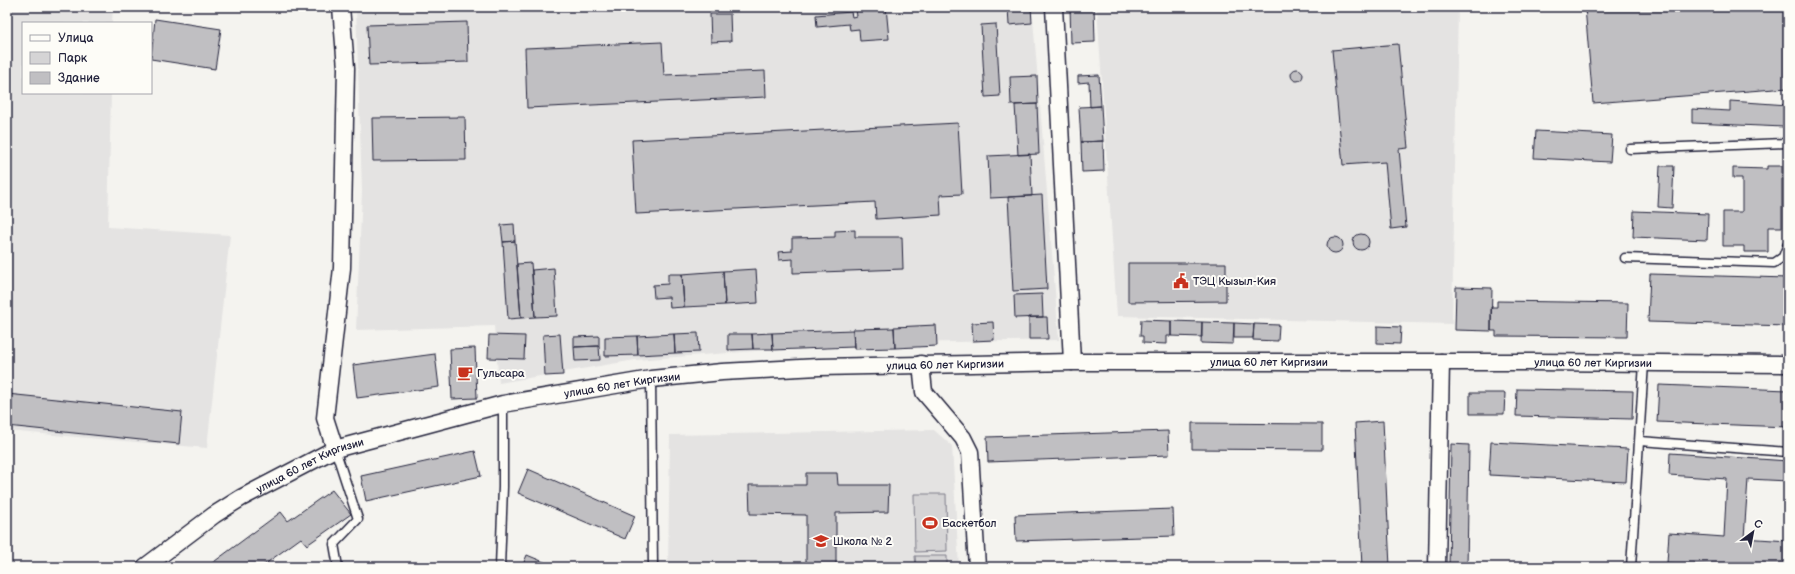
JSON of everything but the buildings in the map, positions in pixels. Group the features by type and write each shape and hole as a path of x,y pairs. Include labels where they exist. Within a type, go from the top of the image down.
{"street":[{"path":"335,449 325,418 342,268 346,68 341,7"},
{"path":"1054,7 1072,362"},
{"name":"улица 60 лет Киргизии","path":"145,567 208,519 241,498 335,449 503,404 651,378 737,371 921,364 1072,362 1788,364"},
{"path":"1437,567 1441,362"},
{"path":"921,364 924,392 963,438 970,452 977,567"}],"lane":[{"path":"1630,149 1788,143"},
{"path":"1625,258 1774,263 1783,257 1788,244"},
{"path":"1631,567 1644,363"},
{"path":"651,378 653,567"},
{"path":"500,567 503,487 503,404"},
{"path":"1640,441 1788,452"},
{"path":"335,449 358,519 334,544 338,567"}],"shaded area":[{"path":"7,7 113,7 112,22 22,22 22,94 111,94 108,227 230,235 207,448 7,431"},
{"path":"356,7 1032,7 1059,340 847,344 635,360 499,383 494,326 356,330 362,191"},
{"path":"1097,7 1458,7 1452,324 1117,316"},
{"path":"934,430 952,446 959,567 668,567 670,435"}],"green space":[{"name":"Баскетбол","path":"914,494 946,494 947,551 915,552"},
{"name":"Баскетбол","path":"915,556 947,556 947,567 916,567"}],"place":[{"name":"ТЭЦ Кызыл-Кия","path":"1181,281"},
{"name":"Гульсара","path":"465,373"},
{"name":"Баскетбол","path":"930,523"},
{"name":"Школа № 2","path":"821,541"}]}
